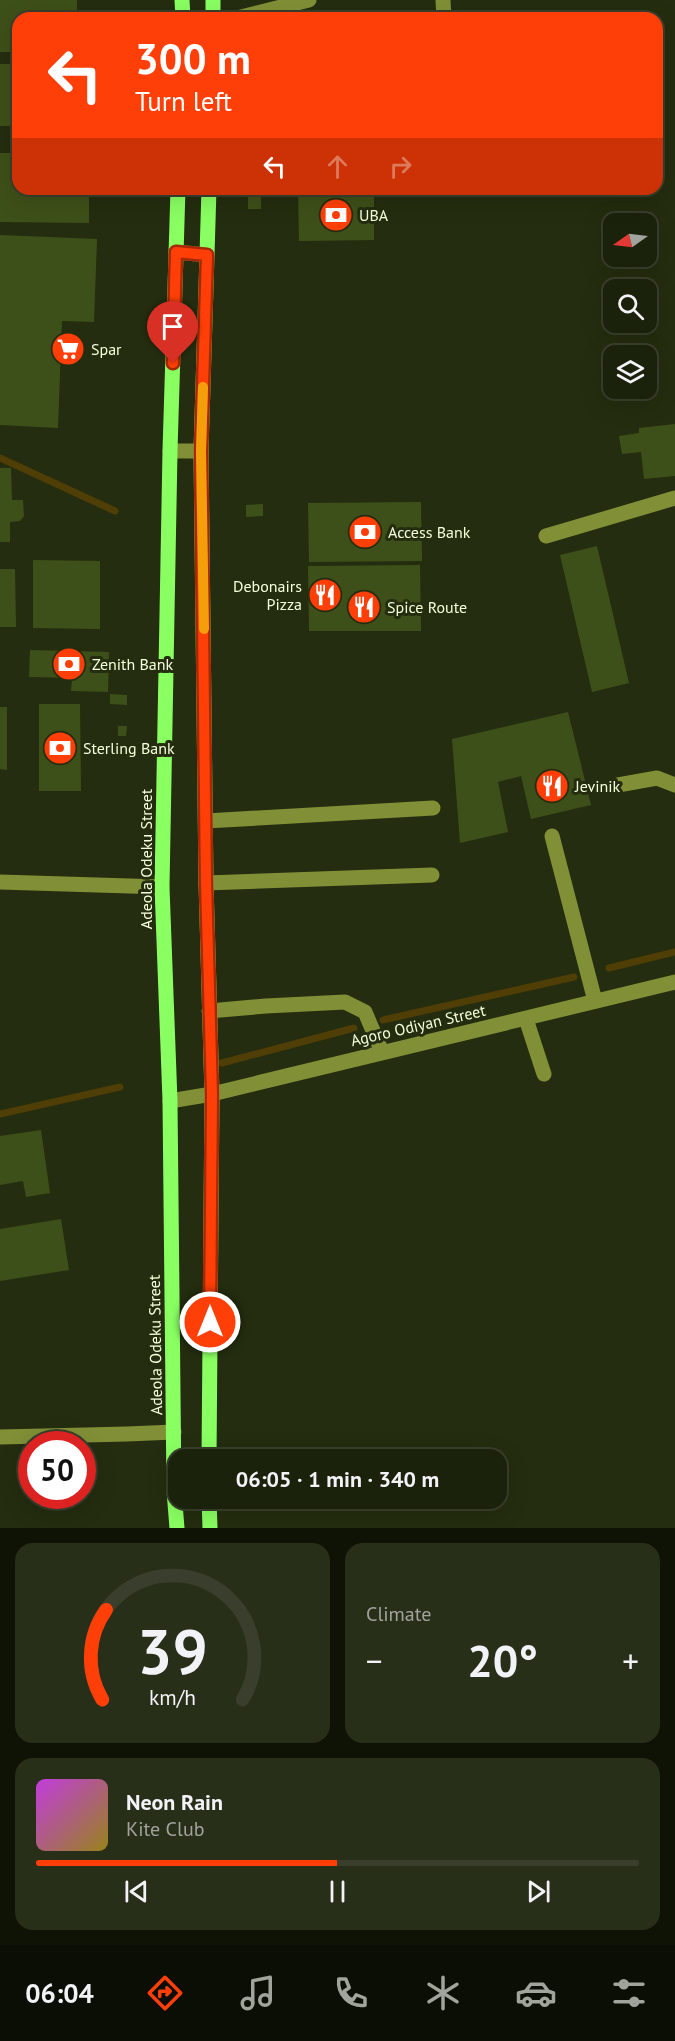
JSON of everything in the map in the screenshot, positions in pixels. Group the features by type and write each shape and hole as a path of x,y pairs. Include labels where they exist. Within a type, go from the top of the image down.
{"main road":[{"name":"Adeola Odeku Street","path":"177,1528 174,1491 170,1101 162,887 170,451 178,195"},
{"path":"209,195 201,451 206,883 212,1094 209,1449"},
{"path":"209,1509 210,1528"}],"street":[{"path":"261,12 309,0"},
{"path":"176,252 207,255"},
{"path":"170,451 201,451"},
{"path":"546,536 675,498"},
{"path":"618,785 657,778 675,785"},
{"path":"206,821 433,808"},
{"path":"552,836 595,1001"},
{"path":"206,883 432,875"},
{"path":"0,882 162,887"},
{"name":"Agoro Odiyan Street","path":"170,1101 212,1094 675,982"},
{"path":"209,1011 345,1002 365,1012 382,1052"},
{"path":"526,1018 544,1074"},
{"path":"0,1437 174,1431"}],"building":[{"path":"0,0 77,0 77,12 12,12 12,52 0,52"},
{"path":"0,64 12,64 12,126 0,126"},
{"path":"0,153 12,153 12,195 89,195 89,223 0,222"},
{"name":"UBA","path":"298,195 374,195 374,240 299,241"},
{"path":"248,196 261,197 261,209 248,209"},
{"path":"0,235 97,239 94,322 62,321 58,428 0,425"},
{"path":"675,424 675,476 644,479 641,452 622,454 619,436 639,433 639,428"},
{"path":"0,468 11,468 12,500 23,500 24,516 20,521 10,522 10,542 0,542"},
{"name":"Access Bank","path":"421,502 422,561 309,562 308,503"},
{"path":"263,504 263,516 246,517 246,505"},
{"path":"597,546 629,683 592,692 560,555"},
{"path":"33,560 100,561 100,629 33,628"},
{"path":"420,565 421,631 309,631 308,566"},
{"path":"0,569 15,569 16,627 0,627"},
{"name":"Zenith Bank","path":"30,650 109,652 108,692 71,691 72,678 29,677"},
{"path":"110,694 127,695 127,705 110,704"},
{"name":"Sterling Bank","path":"39,704 80,704 81,791 39,791"},
{"path":"0,707 7,707 7,770 0,769"},
{"path":"568,712 591,805 531,819 521,776 498,782 508,832 460,843 452,739"},
{"path":"118,726 127,726 126,736 118,736"},
{"path":"41,1130 50,1193 26,1197 23,1181 0,1185 0,1136"},
{"path":"61,1219 69,1270 0,1281 0,1229"}],"waterway":[{"path":"0,458 115,511"},
{"path":"609,968 675,952"},
{"path":"383,1020 574,977"},
{"path":"222,1063 354,1028"},
{"path":"0,1114 120,1087"}],"slow traffic":[{"path":"203,387 201,451 204,629"}],"place":[{"name":"UBA","path":"336,215"},
{"name":"Spar","path":"68,349"},
{"name":"Access Bank","path":"365,532"},
{"name":"Debonairs Pizza","path":"325,595"},
{"name":"Spice Route","path":"364,607"},
{"name":"Zenith Bank","path":"69,664"},
{"name":"Sterling Bank","path":"60,748"},
{"name":"Jevinik","path":"552,786"}],"route":[{"path":"173,363 176,252 207,255 201,451 206,883 212,1094 210,1322"}]}
